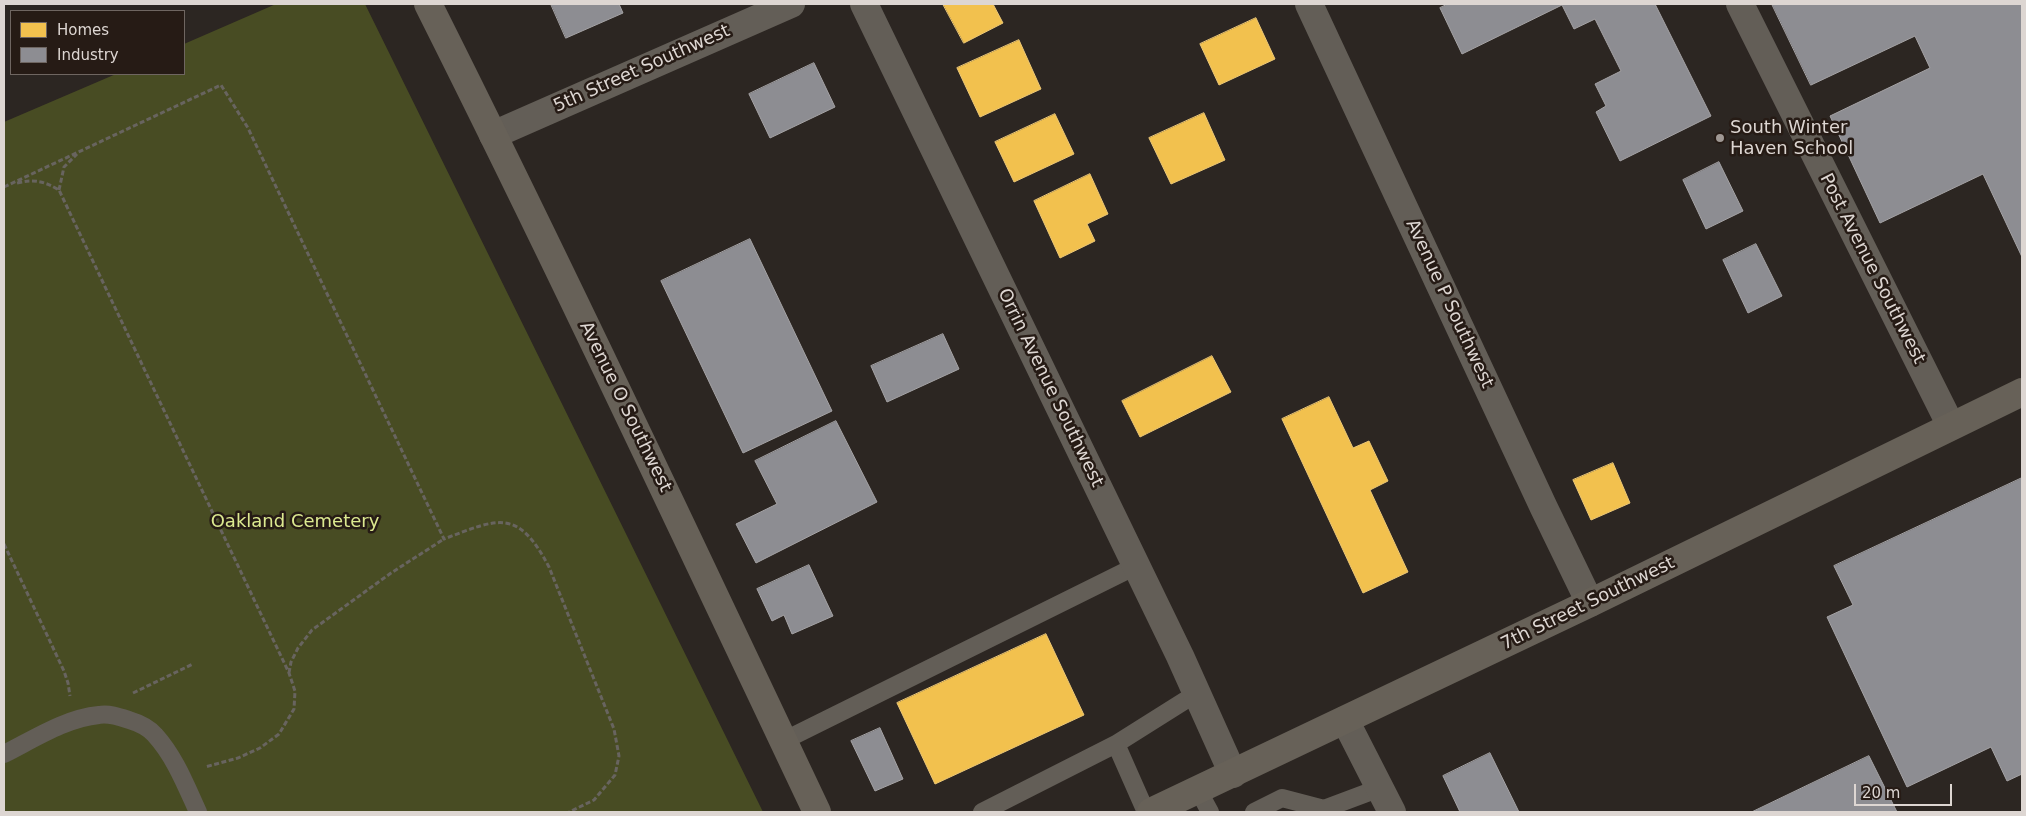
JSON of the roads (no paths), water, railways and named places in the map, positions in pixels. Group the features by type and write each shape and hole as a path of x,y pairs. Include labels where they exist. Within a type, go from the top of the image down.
{"street":[{"name":"Avenue O Southwest","path":"428,4 494,135 663,486 817,812"},
{"name":"5th Street Southwest","path":"494,135 791,4"},
{"name":"Orrin Avenue Southwest","path":"864,4 1136,566 1233,774"},
{"name":"Avenue P Southwest","path":"1309,4 1535,490 1590,603"},
{"name":"Post Avenue Southwest","path":"1740,4 1952,426"},
{"name":"7th Street Southwest","path":"1151,812 1204,801 1233,774 1590,603 2022,392"},
{"path":"1345,720 1392,812"}],"lane":[{"path":"783,741 1136,566"},
{"path":"982,812 1116,744 1196,692"},
{"path":"4,754 62,725 84,717 101,714 138,722 154,734 165,748 198,812"},
{"path":"1116,744 1146,812"},
{"path":"1254,812 1282,798 1324,809 1339,808 1380,788"}],"place":[{"name":"South Winter Haven School","path":"1720,138"}],"park label":[{"name":"Oakland Cemetery","path":"295,522"}]}
